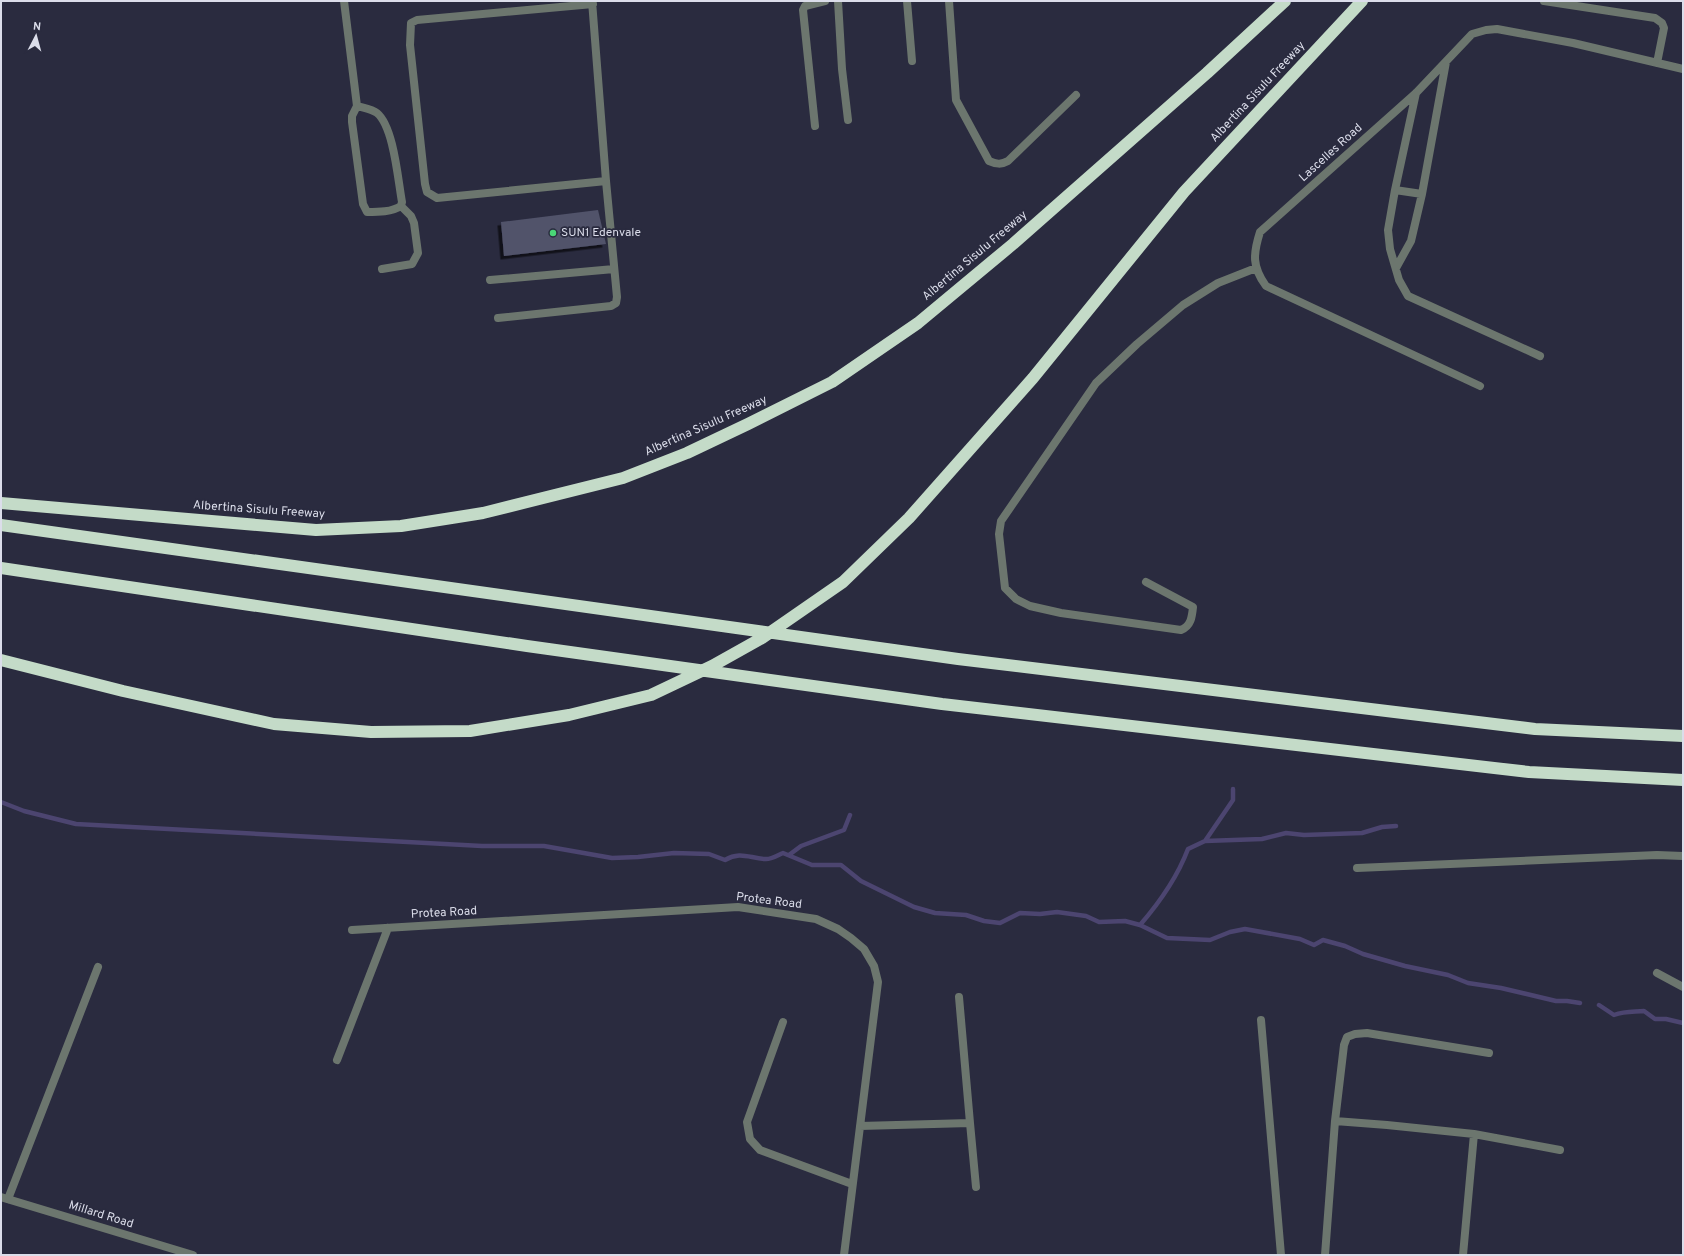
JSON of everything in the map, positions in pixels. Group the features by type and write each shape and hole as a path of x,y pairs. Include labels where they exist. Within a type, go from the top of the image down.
{"highway":[{"name":"Albertina Sisulu Freeway","path":"1,503 316,530 401,526 483,513 623,478 680,456 832,382 918,323 1013,244 1201,79 1285,1"},
{"name":"Albertina Sisulu Freeway","path":"1,660 124,691 274,724 371,732 470,731 569,715 651,694 712,666 762,638 843,582 909,518 1034,378 1184,192 1362,1"},
{"path":"1,526 966,660 1534,729 1683,736"},
{"path":"1,568 519,644 950,705 1529,772 1683,780"}],"street":[{"path":"344,1 357,106 352,116 352,122 363,204 367,212 395,210 401,206 402,202 393,147 384,122 378,114 371,110 357,106"},
{"path":"815,126 803,10 805,6 809,4 825,1"},
{"path":"838,1 842,69 848,120"},
{"path":"906,1 912,61"},
{"path":"949,1 956,100 989,161 1004,164 1008,161 1076,95"},
{"path":"1544,1 1655,18 1662,23 1664,28 1657,63"},
{"path":"498,318 612,306 616,303 617,297 592,2 416,20 411,23 410,45 424,184 427,192 437,198 606,181"},
{"name":"Lascelles Road","path":"1480,386 1266,286 1256,268 1255,247 1260,232 1416,93 1472,34 1497,29 1573,43 1683,69"},
{"path":"1396,268 1411,241 1422,194 1446,61"},
{"path":"1416,93 1388,230 1390,249 1399,280 1408,296 1540,356"},
{"path":"1395,190 1422,194"},
{"path":"382,269 412,264 418,253 414,224 411,216 401,206"},
{"path":"1146,582 1193,607 1190,623 1186,628 1181,630 1061,613 1030,606 1016,599 1005,588 999,534 1001,521 1096,383 1137,344 1182,305 1218,283 1256,268"},
{"path":"490,280 614,269"},
{"path":"1357,868 1657,855 1683,856"},
{"name":"Protea Road","path":"352,930 738,908 816,919 838,929 864,949 874,966 878,982 844,1255"},
{"path":"337,1060 388,928"},
{"path":"5,1198 98,967"},
{"path":"1657,973 1683,987"},
{"path":"959,996 976,1187"},
{"path":"1261,1020 1281,1255"},
{"path":"783,1022 748,1122 750,1139 760,1150 852,1184"},
{"path":"1326,1255 1335,1121 1344,1045 1347,1037 1355,1034 1367,1034 1489,1053"},
{"path":"1335,1121 1474,1134 1560,1150"},
{"path":"860,1126 970,1122"},
{"path":"1463,1255 1474,1134"},
{"name":"Millard Road","path":"5,1198 193,1255"}],"building":[{"name":"SUN1 Edenvale","path":"598,210 606,244 504,256 501,222"}],"waterway":[{"path":"1205,841 1233,800 1233,789"},
{"path":"1,802 24,811 76,824 482,846 544,846 612,858 674,853 709,854 725,860 730,857 740,855 767,859 783,853 812,865 841,865 861,881 914,907 935,913 966,915 984,921 1000,923 1020,913 1040,914 1057,912 1086,916 1099,922 1125,921 1140,925 1167,938 1210,940 1230,932 1245,929 1300,939 1314,945 1323,940 1345,946 1363,954 1405,966 1448,975 1468,983 1501,988 1556,1001 1580,1003"},
{"path":"789,855 801,846 844,830 850,815"},
{"path":"1140,925 1167,889 1179,870 1188,849 1205,841 1262,839 1286,833 1304,835 1362,833 1382,827 1396,826"},
{"path":"1599,1005 1614,1015 1625,1012 1644,1011 1655,1019 1666,1019 1683,1023"}],"place":[{"name":"SUN1 Edenvale","path":"553,233"}]}
